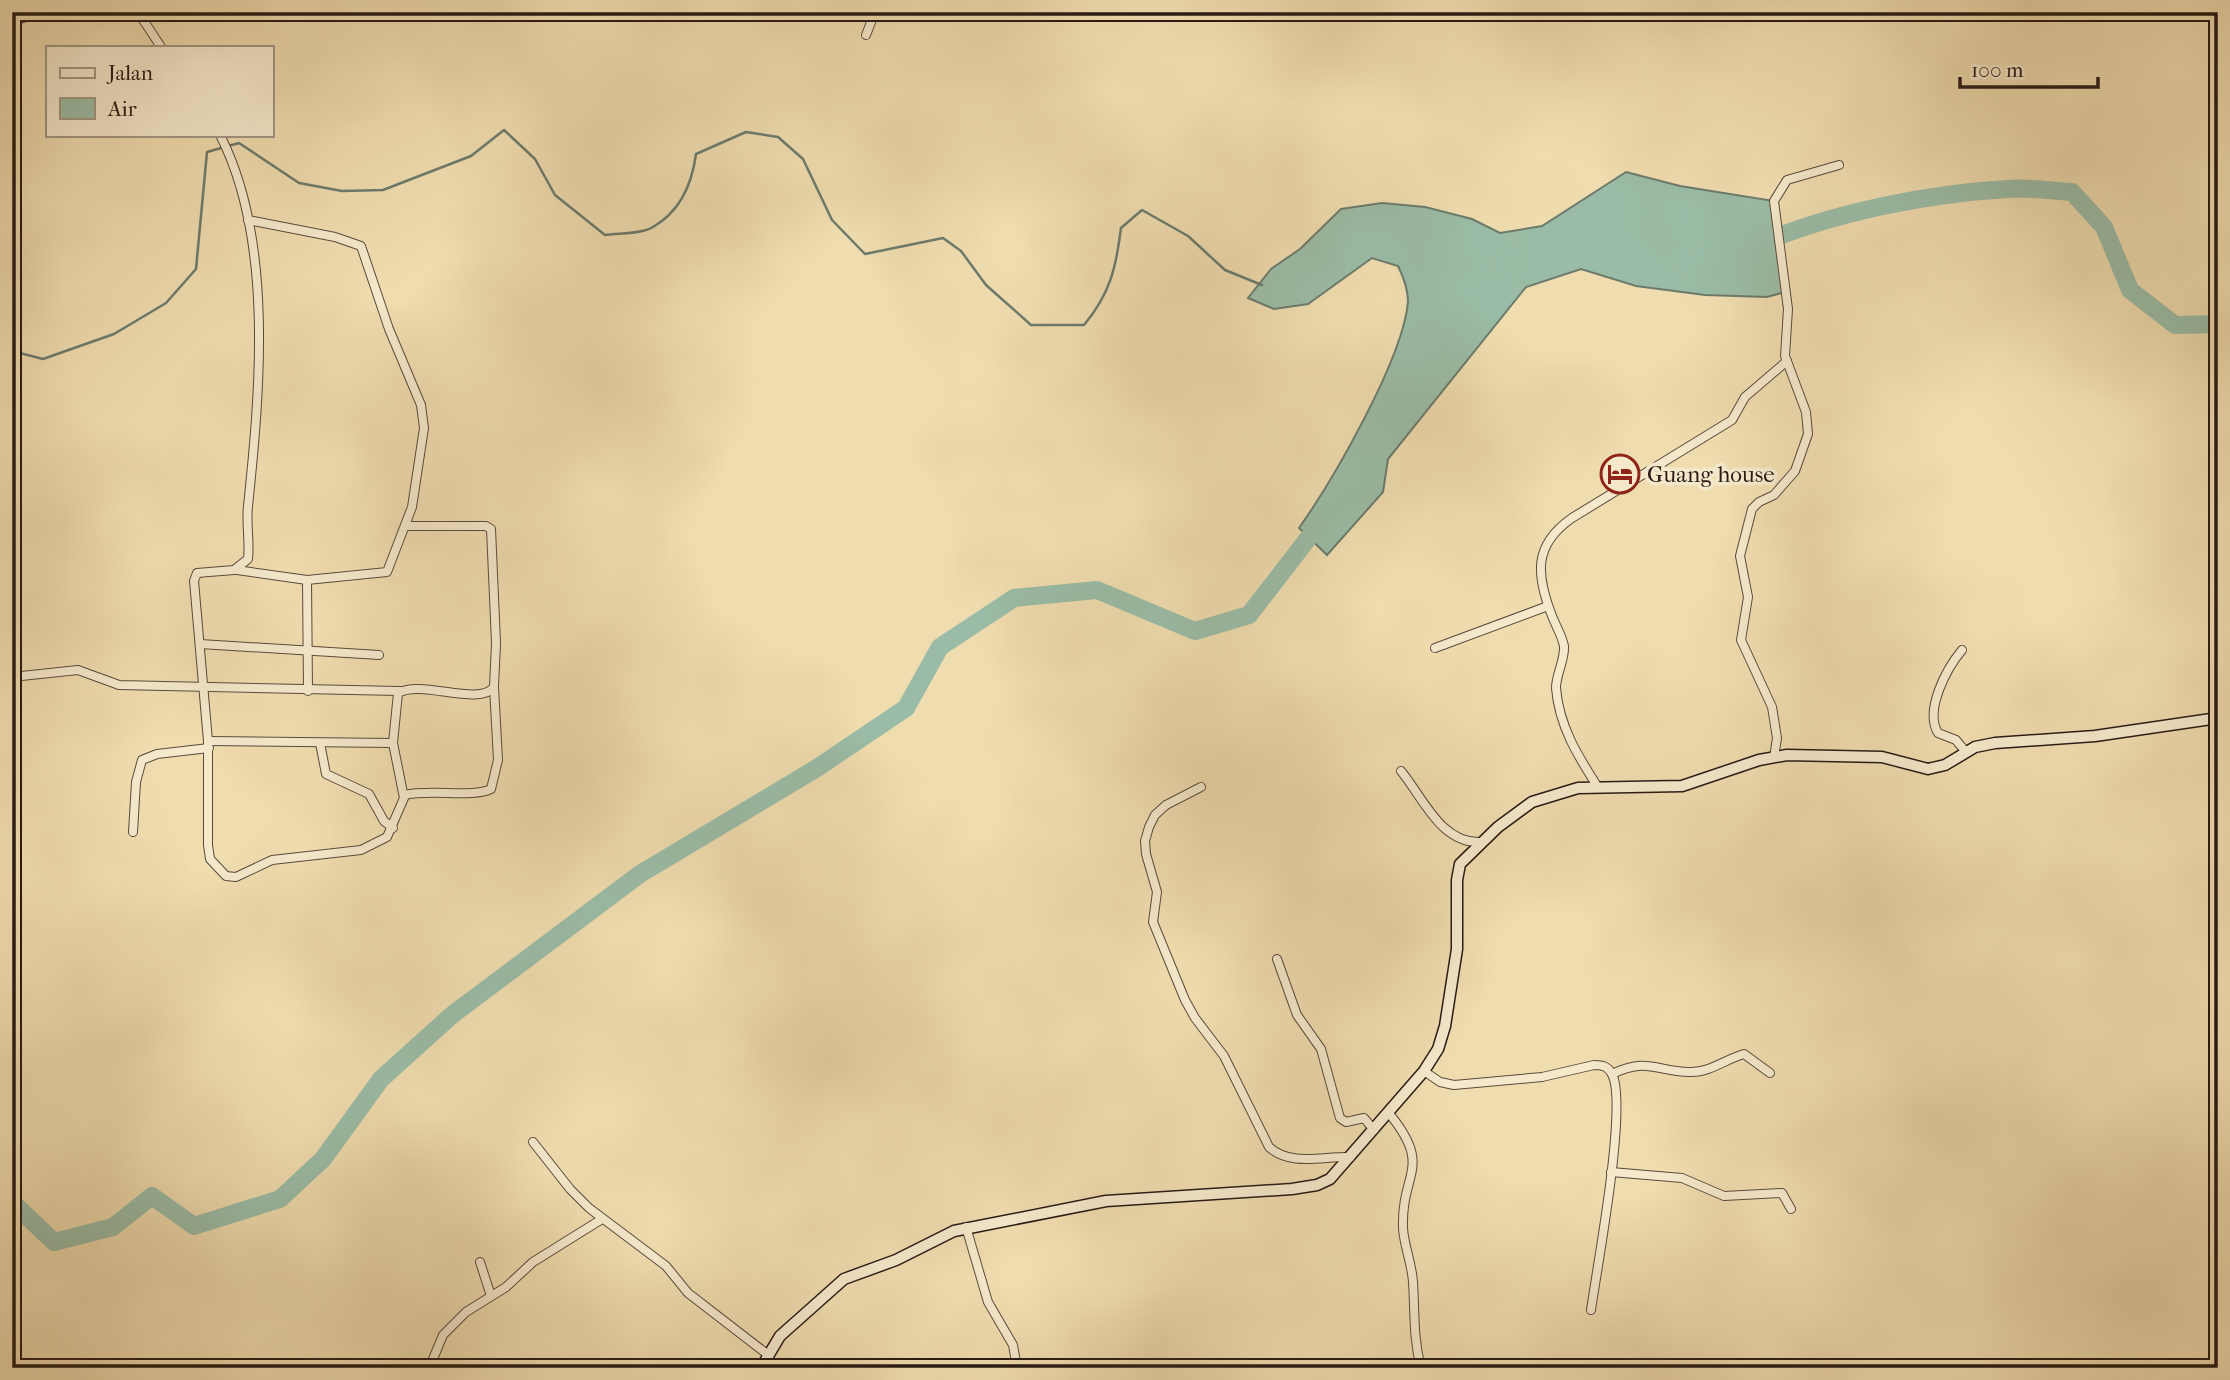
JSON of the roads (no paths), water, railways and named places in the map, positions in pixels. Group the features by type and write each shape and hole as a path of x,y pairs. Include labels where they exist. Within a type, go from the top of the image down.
{"street":[{"path":"12,22 39,12"},
{"path":"138,12 160,46"},
{"path":"866,35 876,12"},
{"path":"1098,12 1110,17"},
{"path":"220,136 233,162 248,220 258,305 260,377 248,511 249,550 244,564 234,570"},
{"path":"1774,757 1777,738 1772,707 1741,640 1748,597 1740,556 1752,509 1774,495 1794,471 1808,434 1807,412 1787,361 1784,346 1789,320 1774,201 1787,180 1839,165"},
{"path":"248,220 353,242 365,252 389,329 421,405 424,428 420,464 406,526 390,568 383,574 307,580 234,570 202,571 195,576 209,744 210,859 226,876 236,877 272,860 372,847 382,842 393,828 404,795 393,743 400,691"},
{"path":"1597,786 1572,748 1556,689 1564,648 1548,606 1540,571 1540,559 1545,546 1562,525 1732,419 1745,397 1787,361"},
{"path":"404,795 427,791 477,793 491,789 498,760 491,529 486,526 406,526"},
{"path":"307,580 308,691"},
{"path":"1435,648 1548,606"},
{"path":"200,644 306,648 379,655"},
{"path":"1962,650 1949,668 1934,714 1938,733 1956,740 1965,751"},
{"path":"12,677 78,670 119,685 204,689 480,694 491,691 494,687"},
{"path":"761,1368 767,1354 791,1325 844,1279 896,1260 966,1227 1106,1200 1308,1187 1330,1179 1424,1071 1438,1048 1446,1026 1457,949 1458,872 1466,856 1532,802 1560,791 1597,786 1650,789 1682,786 1774,757 1874,756 1928,769 1945,765 1965,751 1995,743 2095,736 2218,718"},
{"path":"320,743 326,774 369,794 384,821 393,828"},
{"path":"133,832 136,782 142,760 157,754 209,744 393,743"},
{"path":"1401,771 1446,831 1461,840 1481,842"},
{"path":"1201,787 1166,805 1155,815 1145,841 1157,892 1153,922 1171,968 1195,1018 1224,1056 1269,1147 1276,1153 1303,1160 1350,1157"},
{"path":"1277,959 1297,1015 1321,1049 1340,1118 1346,1122 1364,1118 1374,1130"},
{"path":"1612,1074 1639,1064 1698,1072 1744,1054 1770,1073"},
{"path":"1424,1071 1444,1083 1463,1085 1542,1077 1594,1065 1603,1065 1612,1074 1616,1096 1611,1172 1591,1310"},
{"path":"1388,1112 1402,1129 1414,1162 1405,1201 1403,1231 1413,1282 1413,1331 1421,1368"},
{"path":"533,1142 570,1189 602,1219 666,1266 688,1293 767,1354"},
{"path":"1611,1172 1682,1178 1724,1196 1782,1193 1791,1209"},
{"path":"432,1366 443,1335 450,1326 533,1262 602,1219"},
{"path":"966,1227 988,1302 1013,1345 1017,1368"},
{"path":"480,1262 491,1296"}],"water":[{"path":"1626,172 1680,186 1774,201 1785,292 1767,297 1705,295 1636,286 1581,269 1526,287 1388,459 1383,492 1327,555 1299,528 1347,450 1394,355 1408,302 1405,283 1398,266 1372,258 1308,304 1274,309 1248,298 1271,269 1300,249 1341,209 1382,203 1425,207 1472,219 1500,233 1542,226"}],"waterway":[{"path":"12,351 43,359 114,334 166,303 196,269 207,152 239,143 299,183 342,191 383,190 471,156 504,130 535,159 555,195 605,235 643,231 663,220 684,196 692,176 696,154 746,132 778,137 803,159 832,220 865,254 943,238 961,251 986,285 1031,325 1084,325 1106,291 1117,256 1121,228 1142,210 1188,236 1225,270 1262,285"},
{"path":"1761,243 1820,222 1913,200 1976,191 2015,189 2072,192 2104,227 2130,290 2175,325 2218,324"},
{"path":"12,1202 54,1242 113,1227 152,1196 194,1226 280,1199 323,1159 381,1079 452,1015 640,874 817,768 906,708 940,647 1014,598 1097,590 1195,631 1249,615 1323,519"}],"place":[{"name":"Guang house","path":"1620,474"}]}
